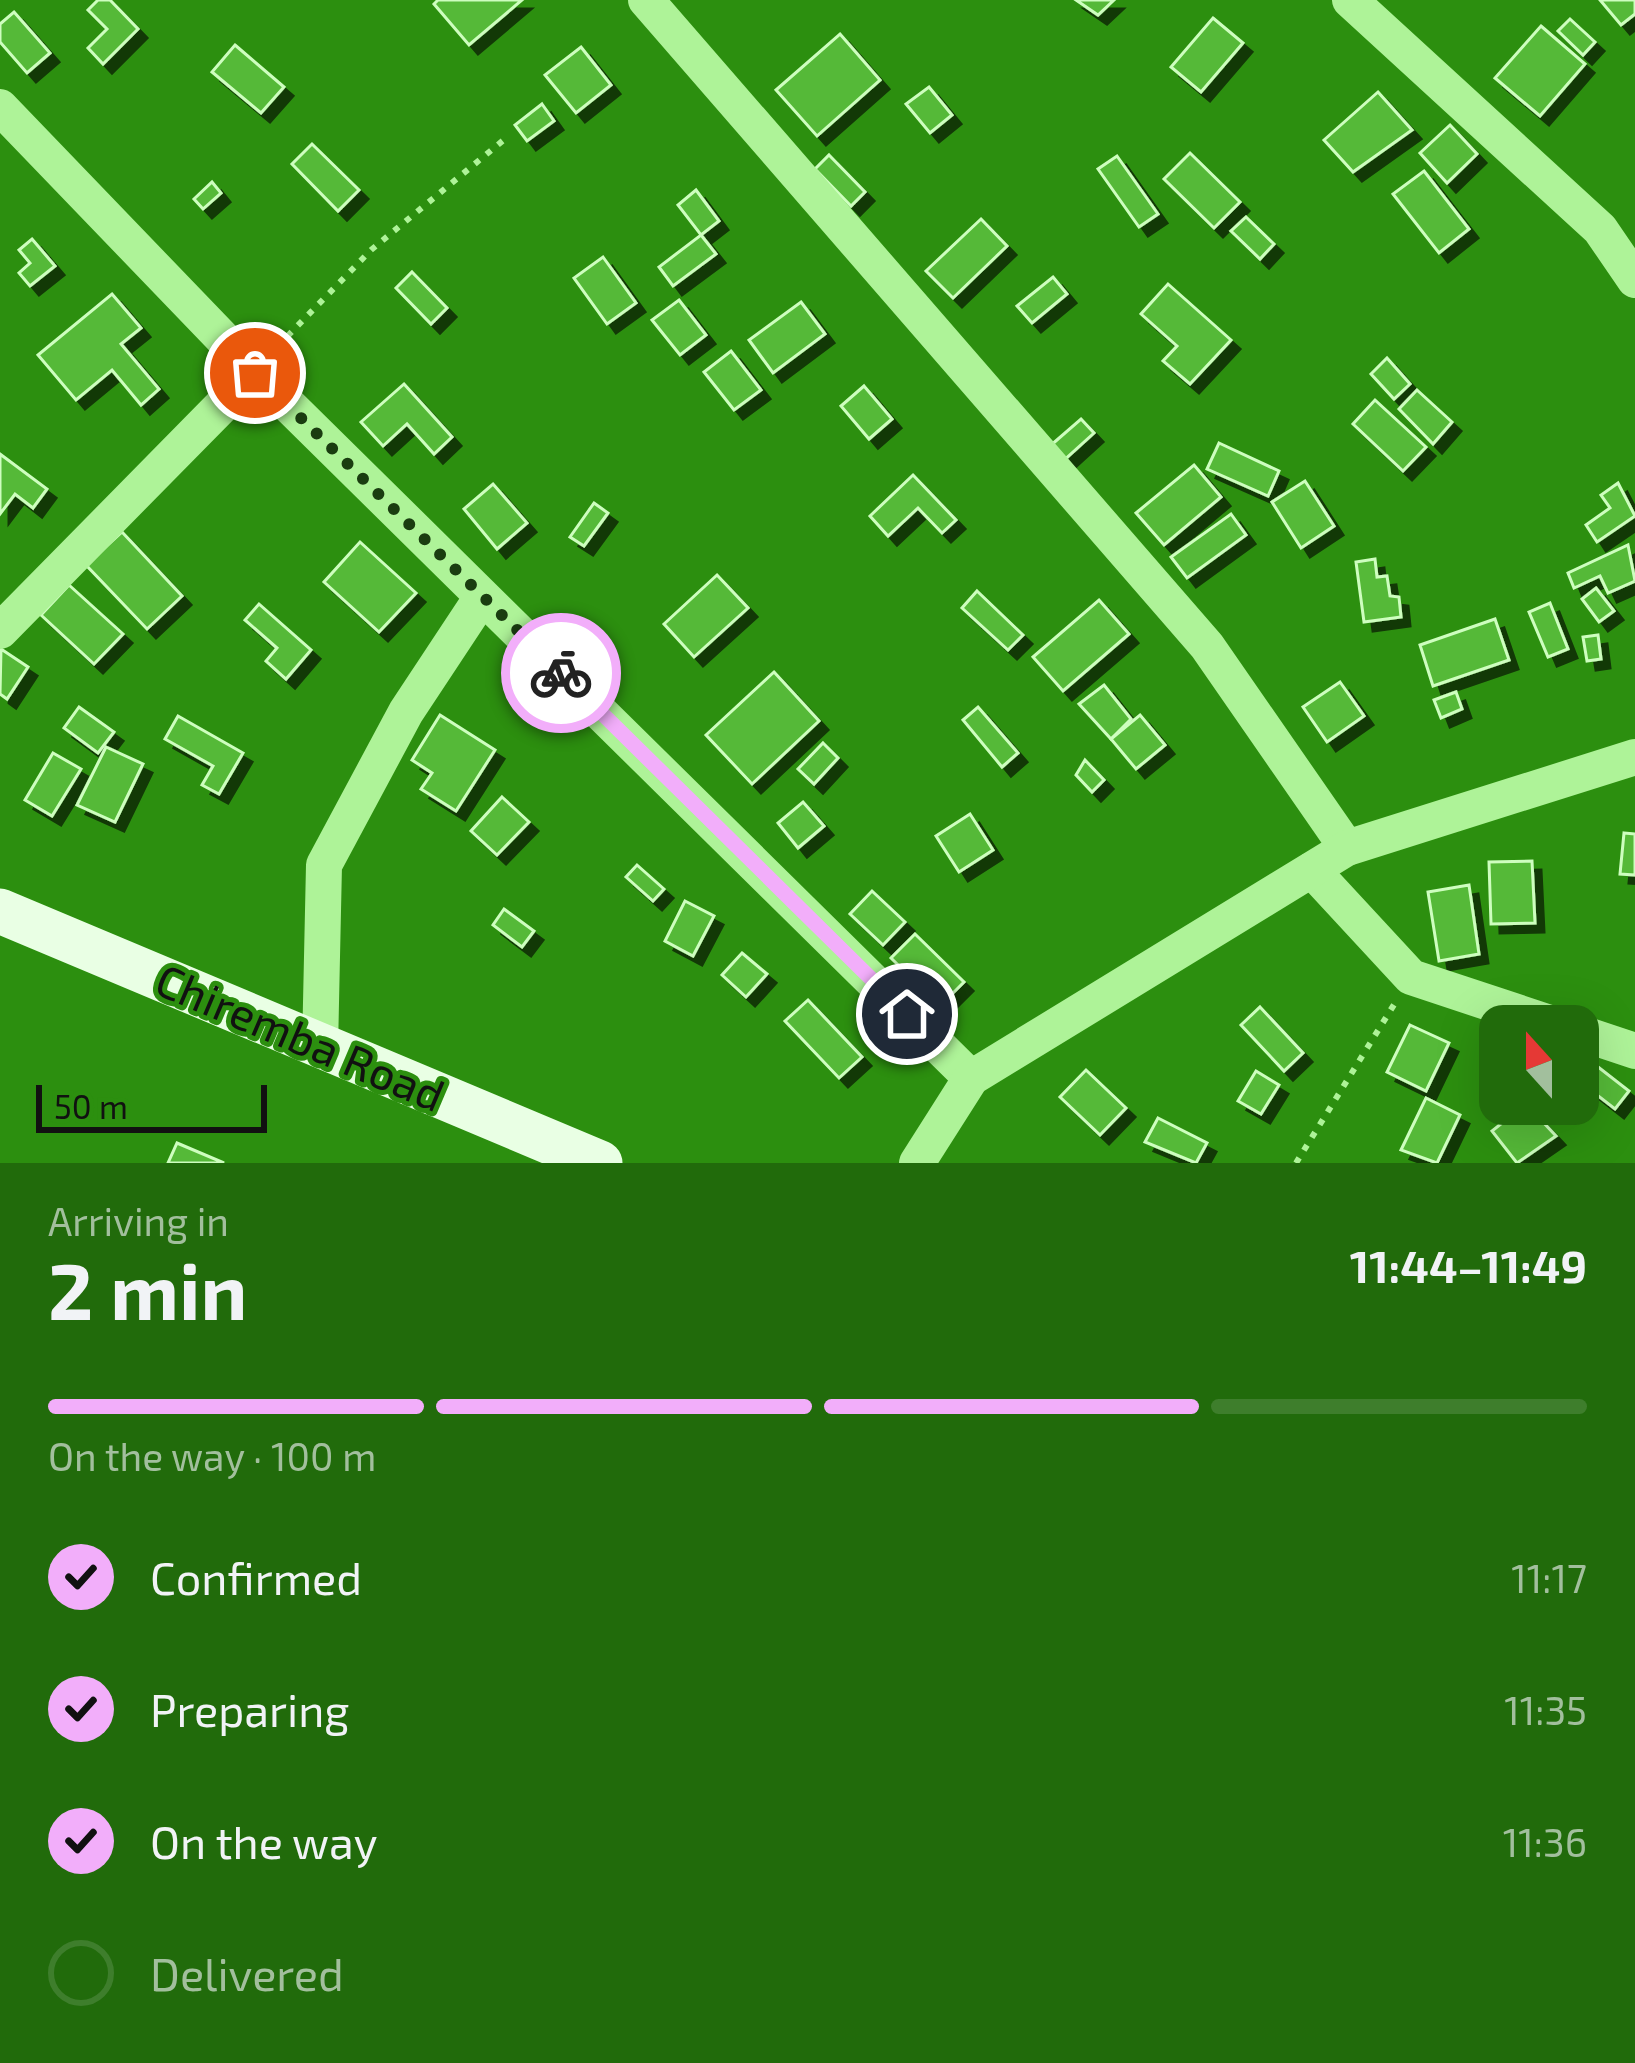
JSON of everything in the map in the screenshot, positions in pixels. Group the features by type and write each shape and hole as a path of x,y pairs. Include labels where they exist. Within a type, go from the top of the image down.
{"main road":[{"name":"Chiremba Road","path":"0,911 600,1163"}],"street":[{"path":"646,0 1207,646 1347,848"},
{"path":"1350,0 1600,229 1635,280"},
{"path":"0,107 255,373 971,1078"},
{"path":"0,630 255,373"},
{"path":"320,1049 324,865 406,712 482,597"},
{"path":"917,1163 971,1078 1347,848 1635,758"},
{"path":"1312,870 1411,977 1496,1005"},
{"path":"1599,1039 1635,1051"}],"path":[{"path":"255,373 371,250 506,138"},
{"path":"1296,1163 1411,977"}],"building":[{"path":"98,0 110,0 138,29 103,64 88,48 107,29 88,10"},
{"path":"438,0 522,0 469,45 434,4"},
{"path":"1076,0 1114,0 1098,15"},
{"path":"1600,0 1635,0 1635,14 1621,25"},
{"path":"14,12 50,53 27,73 0,42 0,24"},
{"path":"1213,18 1243,43 1201,92 1171,67"},
{"path":"1570,19 1595,42 1583,55 1558,31"},
{"path":"1541,26 1585,64 1540,116 1495,78"},
{"path":"840,34 880,80 817,136 776,90"},
{"path":"235,45 284,87 261,113 212,72"},
{"path":"581,47 611,85 576,113 545,75"},
{"path":"929,87 952,115 930,133 906,104"},
{"path":"1378,92 1412,130 1353,172 1324,140"},
{"path":"542,104 554,121 527,141 515,125"},
{"path":"1450,125 1477,154 1447,183 1420,153"},
{"path":"312,144 359,190 338,211 292,164"},
{"path":"1190,153 1240,202 1214,228 1164,179"},
{"path":"829,155 865,192 851,206 815,169"},
{"path":"1117,156 1158,214 1139,227 1098,169"},
{"path":"1424,171 1469,229 1439,253 1393,194"},
{"path":"212,182 221,193 203,209 194,199"},
{"path":"696,190 719,221 701,235 678,205"},
{"path":"1246,217 1274,244 1260,259 1231,231"},
{"path":"981,219 1007,246 953,298 926,271"},
{"path":"701,235 716,254 673,286 659,267"},
{"path":"32,239 55,266 30,286 19,273 30,263 19,250"},
{"path":"603,257 636,303 607,324 574,278"},
{"path":"412,272 447,308 431,324 396,288"},
{"path":"1053,277 1067,294 1032,323 1017,306"},
{"path":"1168,284 1231,340 1190,384 1163,361 1177,346 1141,314"},
{"path":"112,294 141,328 121,344 159,389 141,405 112,370 76,400 38,355"},
{"path":"679,300 706,335 680,355 652,320"},
{"path":"801,302 825,334 773,373 749,340"},
{"path":"731,351 761,390 734,410 704,372"},
{"path":"1387,358 1410,384 1394,399 1371,374"},
{"path":"404,384 452,437 434,454 407,424 383,446 361,422"},
{"path":"864,386 892,419 869,439 841,406"},
{"path":"1417,390 1452,422 1433,444 1399,409"},
{"path":"1375,400 1426,447 1403,471 1353,424"},
{"path":"1081,419 1094,433 1063,461 1050,446"},
{"path":"1219,443 1279,471 1268,496 1207,469"},
{"path":"0,454 47,489 33,508 15,494 0,514"},
{"path":"1194,465 1221,497 1164,545 1136,513"},
{"path":"913,475 956,520 942,533 918,508 888,536 870,516"},
{"path":"1305,481 1334,526 1301,548 1272,502"},
{"path":"1618,483 1635,516 1597,542 1586,525 1610,508 1601,495"},
{"path":"493,484 527,523 497,549 464,509"},
{"path":"594,503 608,513 584,546 570,537"},
{"path":"1231,514 1246,535 1187,578 1171,557"},
{"path":"122,532 182,596 147,629 86,565"},
{"path":"360,542 416,593 379,632 324,582"},
{"path":"1628,545 1635,581 1608,593 1600,576 1574,588 1568,573"},
{"path":"1375,559 1377,577 1387,576 1390,596 1399,597 1401,617 1364,622 1356,562"},
{"path":"717,575 748,608 694,657 664,624"},
{"path":"69,585 123,634 94,664 41,615"},
{"path":"1596,588 1614,611 1599,622 1582,599"},
{"path":"977,591 1023,635 1008,650 962,608"},
{"path":"1099,600 1129,634 1063,691 1033,657"},
{"path":"1550,603 1568,649 1548,657 1529,612"},
{"path":"259,604 311,650 286,679 266,661 277,648 245,620"},
{"path":"1495,619 1509,660 1433,686 1420,645"},
{"path":"1598,635 1601,659 1587,661 1583,637"},
{"path":"1,649 28,667 7,699 0,694"},
{"path":"774,672 819,721 752,784 706,735"},
{"path":"1340,682 1364,716 1327,742 1303,707"},
{"path":"1104,685 1131,719 1111,739 1079,704"},
{"path":"1456,692 1462,709 1441,718 1434,700"},
{"path":"79,707 114,732 98,753 64,728"},
{"path":"978,707 1018,753 1002,767 963,720"},
{"path":"440,715 495,750 456,811 421,789 432,773 412,760"},
{"path":"1140,715 1165,745 1136,769 1111,739"},
{"path":"178,716 243,753 219,794 202,785 213,766 165,739"},
{"path":"823,743 838,758 814,784 798,769"},
{"path":"106,747 143,764 115,822 77,805"},
{"path":"53,753 81,769 52,816 25,800"},
{"path":"1085,760 1104,780 1092,792 1076,775"},
{"path":"502,797 529,822 497,855 471,831"},
{"path":"803,802 824,826 798,848 778,823"},
{"path":"970,814 993,850 959,872 936,836"},
{"path":"1624,833 1635,834 1635,875 1620,874"},
{"path":"1532,861 1535,923 1491,924 1489,862"},
{"path":"637,865 664,889 653,901 626,877"},
{"path":"1469,885 1479,954 1439,961 1428,892"},
{"path":"872,891 905,922 883,945 850,914"},
{"path":"685,901 714,916 693,956 665,941"},
{"path":"504,909 534,931 522,947 493,925"},
{"path":"915,934 964,982 940,1006 891,958"},
{"path":"742,953 767,974 746,997 722,975"},
{"path":"808,1000 862,1057 839,1078 785,1021"},
{"path":"1260,1007 1303,1053 1284,1071 1241,1025"},
{"path":"1410,1025 1449,1043 1426,1091 1387,1072"},
{"path":"1599,1068 1629,1091 1615,1109 1599,1097"},
{"path":"1086,1070 1126,1108 1100,1135 1060,1097"},
{"path":"1256,1071 1279,1085 1261,1114 1238,1101"},
{"path":"1426,1098 1460,1115 1437,1163 1401,1150"},
{"path":"1158,1118 1207,1143 1196,1163 1145,1142"},
{"path":"1500,1125 1546,1125 1556,1136 1517,1163 1492,1131"},
{"path":"177,1143 224,1163 168,1163"}],"way so far":[{"path":"255,373 561,673"}],"route":[{"path":"561,673 907,1014"}]}
